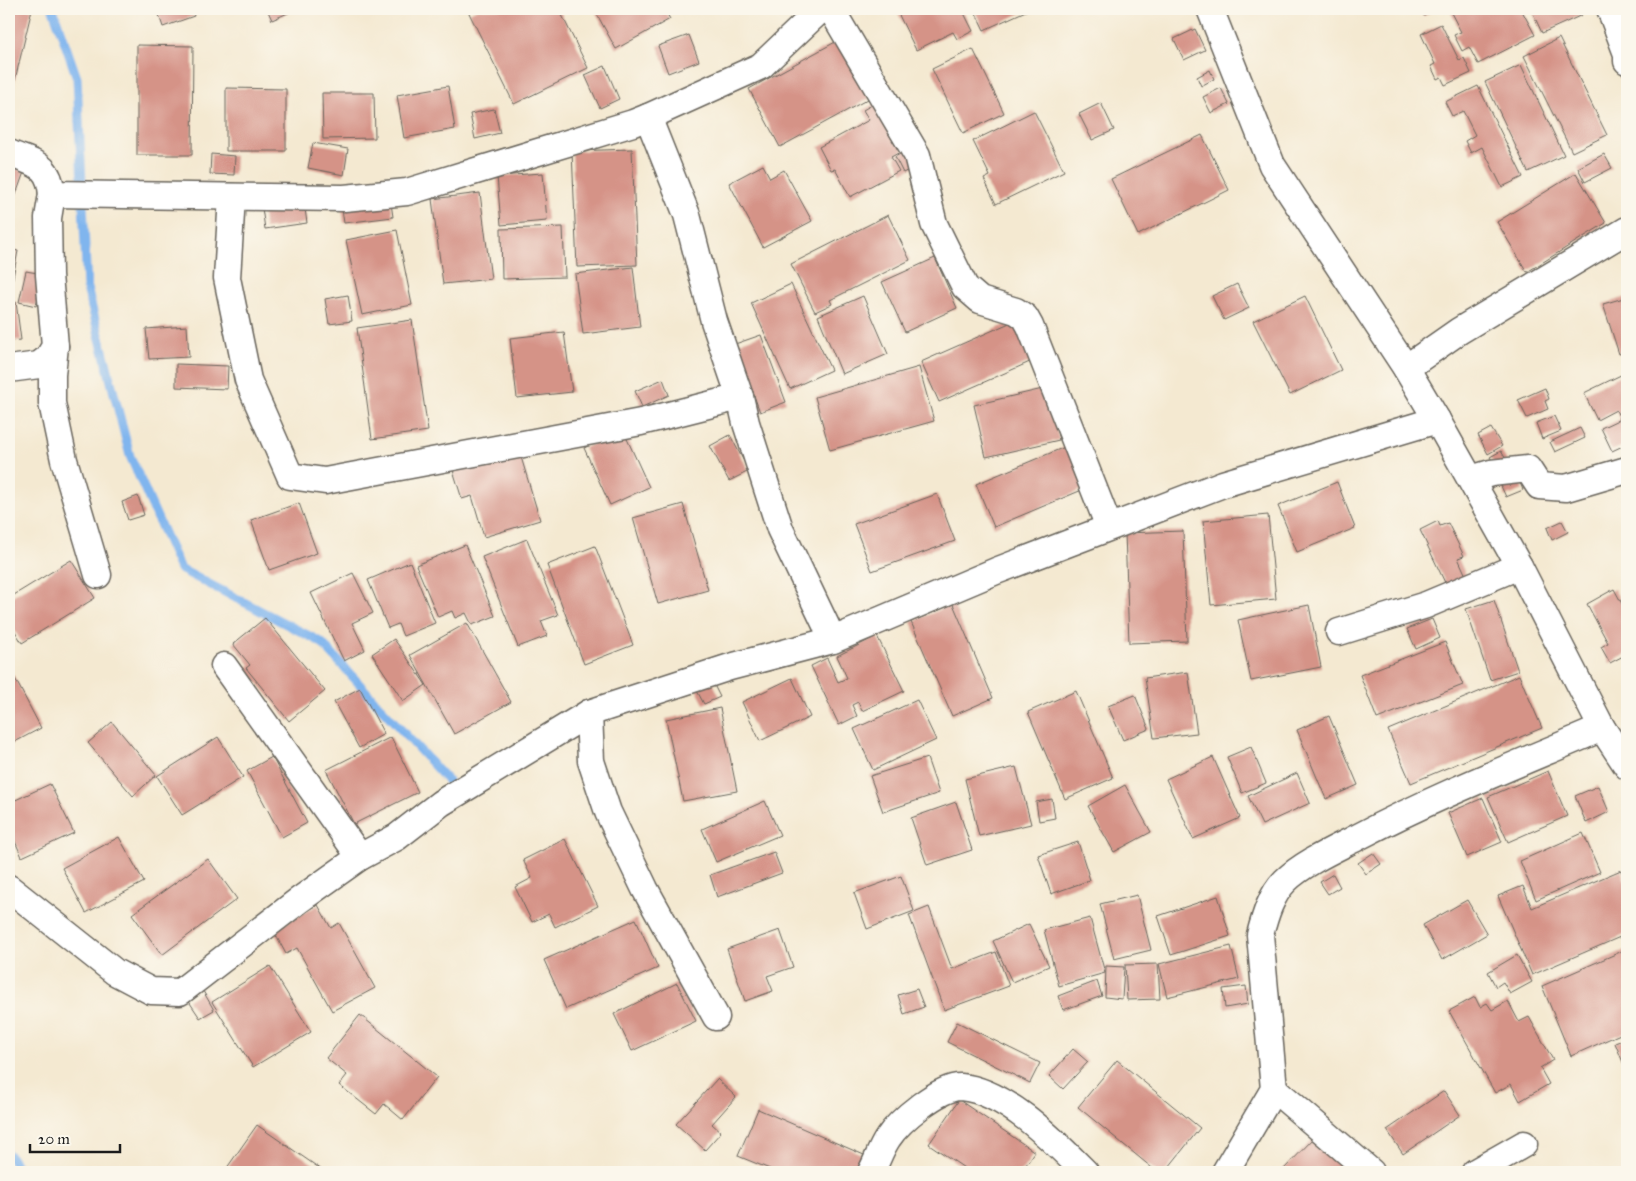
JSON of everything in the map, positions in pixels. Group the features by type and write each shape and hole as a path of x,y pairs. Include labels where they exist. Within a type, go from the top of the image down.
{"street":[{"path":"9,153 34,163 46,171 51,181 72,194 344,198 407,192 648,117 761,66 821,9"},
{"path":"831,9 917,155 934,224 965,287 980,300 1016,311 1024,317 1030,326 1110,528"},
{"path":"1210,9 1272,165 1406,368 1437,420 1519,566 1602,728 1627,766"},
{"path":"1610,9 1627,54 1627,61"},
{"path":"648,117 687,215 714,321 740,397 746,423 780,529 833,640"},
{"path":"72,194 48,218 55,346 52,403 64,460 98,575"},
{"path":"232,197 227,278 248,380 290,476 325,481 641,422 740,397"},
{"path":"1406,368 1459,331 1627,230"},
{"path":"9,369 39,365 48,358 55,346"},
{"path":"9,888 116,972 151,992 180,992 298,901 360,857 397,837 441,804 589,713 730,667 833,640 996,570 1223,484 1437,420"},
{"path":"1471,479 1491,473 1528,469 1539,486 1566,488 1627,470"},
{"path":"1339,632 1426,605 1519,566"},
{"path":"224,666 360,857"},
{"path":"589,713 591,762 608,812 645,890 716,1018"},
{"path":"1225,1172 1274,1089 1260,935 1265,913 1284,882 1295,873 1334,850 1404,813 1602,728"},
{"path":"871,1172 888,1138 918,1107 937,1095 959,1087 984,1092 1010,1106 1055,1143 1085,1172"},
{"path":"1274,1089 1370,1172"},
{"path":"1475,1172 1524,1144"}],"building":[{"path":"9,9 32,9 13,88 9,87"},
{"path":"157,9 192,9 194,16 163,27"},
{"path":"267,9 297,9 272,20"},
{"path":"477,9 559,9 588,68 514,104 469,13"},
{"path":"594,9 664,9 670,19 616,49"},
{"path":"896,9 962,9 973,31 957,39 953,32 916,50"},
{"path":"974,9 1030,9 984,30"},
{"path":"1420,9 1435,9 1424,16"},
{"path":"1449,9 1521,9 1535,35 1478,64 1469,47 1462,51 1454,35 1461,32"},
{"path":"1531,9 1579,9 1582,15 1542,33"},
{"path":"1441,24 1459,60 1464,58 1471,73 1445,85 1441,77 1437,79 1431,66 1435,64 1421,34"},
{"path":"1195,29 1205,50 1184,60 1174,39"},
{"path":"689,35 699,61 668,73 658,46"},
{"path":"1559,38 1607,135 1572,152 1524,56"},
{"path":"839,40 870,98 780,147 749,89"},
{"path":"137,45 193,46 192,155 137,155"},
{"path":"973,49 1004,113 963,133 932,69"},
{"path":"1521,65 1564,155 1528,172 1485,82"},
{"path":"605,66 619,99 600,108 585,75"},
{"path":"1210,70 1214,79 1201,86 1197,77"},
{"path":"448,86 455,129 404,138 397,95"},
{"path":"1478,86 1523,177 1502,187 1482,147 1471,153 1465,141 1475,135 1463,111 1452,116 1445,102"},
{"path":"226,88 286,89 286,151 226,151"},
{"path":"1221,88 1229,104 1211,113 1203,97"},
{"path":"322,93 374,93 375,138 323,139"},
{"path":"877,102 904,150 891,157 899,171 850,197 835,169 831,170 819,147 869,120 863,110"},
{"path":"1101,103 1114,130 1092,140 1079,114"},
{"path":"494,109 500,133 475,139 470,114"},
{"path":"1034,111 1064,171 996,204 984,179 990,176 973,141"},
{"path":"1202,135 1229,190 1138,235 1111,179"},
{"path":"313,143 348,149 344,175 308,168"},
{"path":"910,148 919,164 903,173 895,157"},
{"path":"632,149 637,265 577,267 572,151"},
{"path":"211,154 235,156 234,175 210,174"},
{"path":"1604,154 1612,168 1585,182 1578,168"},
{"path":"763,165 770,178 784,170 812,221 763,247 729,183"},
{"path":"9,166 24,172 9,214"},
{"path":"543,173 547,221 501,225 497,176"},
{"path":"1576,173 1606,223 1527,272 1497,222"},
{"path":"480,193 491,279 443,284 432,199"},
{"path":"390,196 393,217 344,223 341,202"},
{"path":"304,202 307,223 265,229 262,208"},
{"path":"888,215 910,260 830,300 832,304 815,312 791,264"},
{"path":"563,227 565,277 502,279 501,229"},
{"path":"397,230 412,305 362,315 346,240"},
{"path":"9,249 18,251 10,293 9,293"},
{"path":"935,258 957,308 905,332 882,282"},
{"path":"633,267 640,327 583,334 575,274"},
{"path":"26,271 43,274 36,306 19,302"},
{"path":"791,284 831,370 790,389 751,303"},
{"path":"1237,284 1249,308 1224,320 1212,296"},
{"path":"348,295 352,321 329,324 325,299"},
{"path":"863,296 888,354 842,374 818,316"},
{"path":"1305,296 1341,370 1290,395 1253,321"},
{"path":"1627,297 1627,352 1619,354 1603,304"},
{"path":"16,302 21,340 9,341 9,303"},
{"path":"412,320 428,431 372,439 357,328"},
{"path":"1014,321 1032,361 939,402 921,362"},
{"path":"187,326 189,357 149,359 146,329"},
{"path":"564,332 572,392 517,398 510,338"},
{"path":"761,335 786,402 760,412 735,344"},
{"path":"176,364 228,366 227,389 176,387"},
{"path":"919,367 934,421 830,450 815,397"},
{"path":"1627,372 1627,444 1612,451 1601,428 1620,419 1616,410 1597,420 1584,393"},
{"path":"663,379 669,395 642,407 635,391"},
{"path":"1047,388 1059,440 986,457 974,405"},
{"path":"1545,388 1549,399 1545,401 1548,409 1527,418 1518,400"},
{"path":"1554,416 1561,431 1542,439 1536,423"},
{"path":"1491,428 1502,446 1488,454 1478,435"},
{"path":"1580,428 1585,438 1555,452 1550,442"},
{"path":"623,430 649,487 610,505 584,448"},
{"path":"730,435 749,471 729,481 710,446"},
{"path":"1072,444 1089,487 994,527 976,484"},
{"path":"518,447 540,520 484,537 472,496 462,499 452,467"},
{"path":"1501,451 1507,461 1496,467 1490,457"},
{"path":"1516,473 1523,490 1506,497 1501,486 1508,483"},
{"path":"1337,482 1355,528 1297,552 1278,506"},
{"path":"937,494 955,541 872,571 854,524"},
{"path":"138,496 144,515 128,520 122,502"},
{"path":"299,503 317,553 269,570 251,520"},
{"path":"683,504 708,590 658,604 633,518"},
{"path":"1268,515 1276,599 1211,605 1203,521"},
{"path":"1438,521 1440,526 1448,523 1464,556 1458,558 1468,580 1448,589 1420,530"},
{"path":"1562,521 1568,532 1552,540 1547,528"},
{"path":"1183,531 1187,641 1129,643 1125,533"},
{"path":"527,539 558,615 541,621 547,636 518,647 482,557"},
{"path":"465,545 495,616 472,625 466,613 455,618 452,611 438,617 416,565"},
{"path":"595,546 633,645 584,664 547,565"},
{"path":"71,560 95,598 22,643 9,621 9,598"},
{"path":"410,562 435,623 403,636 398,624 388,628 368,580"},
{"path":"353,573 373,613 352,623 365,650 344,661 311,593"},
{"path":"1614,589 1627,613 1627,654 1610,663 1601,647 1608,643 1587,604"},
{"path":"1494,600 1518,671 1490,680 1466,609"},
{"path":"953,604 993,698 952,716 911,622"},
{"path":"1309,605 1321,667 1251,681 1238,620"},
{"path":"265,618 325,691 289,721 246,668 250,665 233,644"},
{"path":"1432,619 1440,638 1416,649 1407,629"},
{"path":"467,623 511,702 454,734 410,655"},
{"path":"877,636 904,691 862,711 858,702 852,705 857,716 839,725 811,666 827,658 838,682 847,678 837,656"},
{"path":"394,639 426,685 403,701 372,654"},
{"path":"1445,642 1463,685 1377,719 1360,675"},
{"path":"9,667 41,728 9,745"},
{"path":"1188,672 1197,733 1154,738 1145,678"},
{"path":"1519,675 1542,728 1411,783 1388,730"},
{"path":"792,678 810,717 760,741 742,702"},
{"path":"712,681 720,697 704,704 696,689"},
{"path":"360,688 384,734 359,748 334,702"},
{"path":"1076,691 1113,778 1065,799 1028,712"},
{"path":"1135,695 1149,729 1123,740 1108,706"},
{"path":"917,700 936,740 873,770 854,729"},
{"path":"720,708 737,791 683,801 666,719"},
{"path":"1329,716 1358,785 1326,799 1297,730"},
{"path":"112,722 156,775 133,796 88,743"},
{"path":"218,737 243,777 182,815 157,776"},
{"path":"391,737 418,792 354,824 326,770"},
{"path":"1251,747 1266,783 1242,793 1227,757"},
{"path":"272,757 307,823 282,837 247,771"},
{"path":"1213,757 1240,818 1193,839 1166,779"},
{"path":"927,758 939,793 883,812 870,776"},
{"path":"1016,767 1031,824 979,836 965,779"},
{"path":"1548,771 1567,816 1508,842 1488,797"},
{"path":"1297,773 1310,803 1262,825 1248,796"},
{"path":"50,784 74,833 22,857 9,828 9,803"},
{"path":"1125,785 1151,832 1114,852 1088,806"},
{"path":"1598,786 1609,812 1586,823 1575,796"},
{"path":"1483,798 1502,842 1467,857 1448,813"},
{"path":"1052,799 1055,818 1039,821 1036,802"},
{"path":"765,801 780,835 716,862 702,829"},
{"path":"956,802 972,850 927,865 911,818"},
{"path":"1583,833 1600,872 1536,900 1520,861"},
{"path":"119,837 144,882 86,913 62,868"},
{"path":"565,839 598,906 555,927 549,914 532,922 515,887 532,878 523,860"},
{"path":"1078,842 1090,880 1051,894 1038,855"},
{"path":"774,852 782,873 717,897 710,875"},
{"path":"1373,853 1381,864 1366,874 1358,863"},
{"path":"208,859 237,899 162,955 132,914"},
{"path":"1621,870 1627,885 1627,934 1532,975 1498,896 1523,886 1532,908"},
{"path":"1333,874 1340,887 1328,894 1320,882"},
{"path":"901,876 914,911 867,929 854,893"},
{"path":"1137,895 1151,950 1114,959 1100,904"},
{"path":"1218,896 1230,936 1171,955 1158,916"},
{"path":"1467,900 1487,934 1442,960 1423,925"},
{"path":"318,905 331,928 339,923 375,988 332,1011 297,948 286,954 273,930"},
{"path":"929,907 952,969 996,952 1009,986 944,1010 909,915"},
{"path":"1090,918 1105,973 1059,986 1044,930"},
{"path":"636,919 658,968 566,1009 544,960"},
{"path":"1029,924 1049,966 1012,982 993,941"},
{"path":"780,930 793,967 767,976 773,991 745,1001 727,949"},
{"path":"1231,946 1239,979 1167,997 1159,964"},
{"path":"1627,949 1627,1031 1571,1056 1542,986"},
{"path":"1517,955 1532,982 1510,994 1503,982 1496,987 1488,972"},
{"path":"1158,964 1160,999 1127,1000 1125,965"},
{"path":"270,966 311,1032 253,1067 212,1002"},
{"path":"1106,966 1124,967 1122,999 1105,997"},
{"path":"1097,981 1102,996 1063,1010 1058,996"},
{"path":"677,983 696,1021 632,1051 614,1014"},
{"path":"1246,986 1248,1004 1225,1008 1223,989"},
{"path":"917,989 924,1007 904,1014 898,995"},
{"path":"203,991 214,1010 200,1018 188,1000"},
{"path":"1475,997 1480,1007 1487,1003 1492,1010 1508,1001 1519,1022 1529,1017 1553,1060 1540,1068 1549,1084 1520,1101 1511,1084 1495,1093 1449,1011"},
{"path":"360,1015 437,1077 403,1120 384,1104 376,1114 339,1085 347,1075 326,1058"},
{"path":"957,1022 1040,1063 1030,1083 947,1042"},
{"path":"1627,1038 1627,1072 1615,1043"},
{"path":"1073,1049 1088,1062 1063,1089 1049,1076"},
{"path":"1117,1060 1200,1128 1165,1172 1157,1172 1078,1107"},
{"path":"717,1079 736,1097 712,1124 721,1132 705,1150 676,1124"},
{"path":"1444,1091 1460,1115 1403,1154 1387,1130"},
{"path":"959,1100 1035,1152 1021,1172 970,1172 929,1144"},
{"path":"1627,1102 1627,1117 1622,1104"},
{"path":"758,1109 864,1155 857,1172 777,1172 738,1156"},
{"path":"257,1125 325,1172 224,1172"},
{"path":"1318,1134 1356,1172 1281,1172"}],"waterway":[{"path":"53,9 77,78 87,288 130,456 180,569 321,642 448,781"},
{"path":"9,1155 20,1172"}]}
